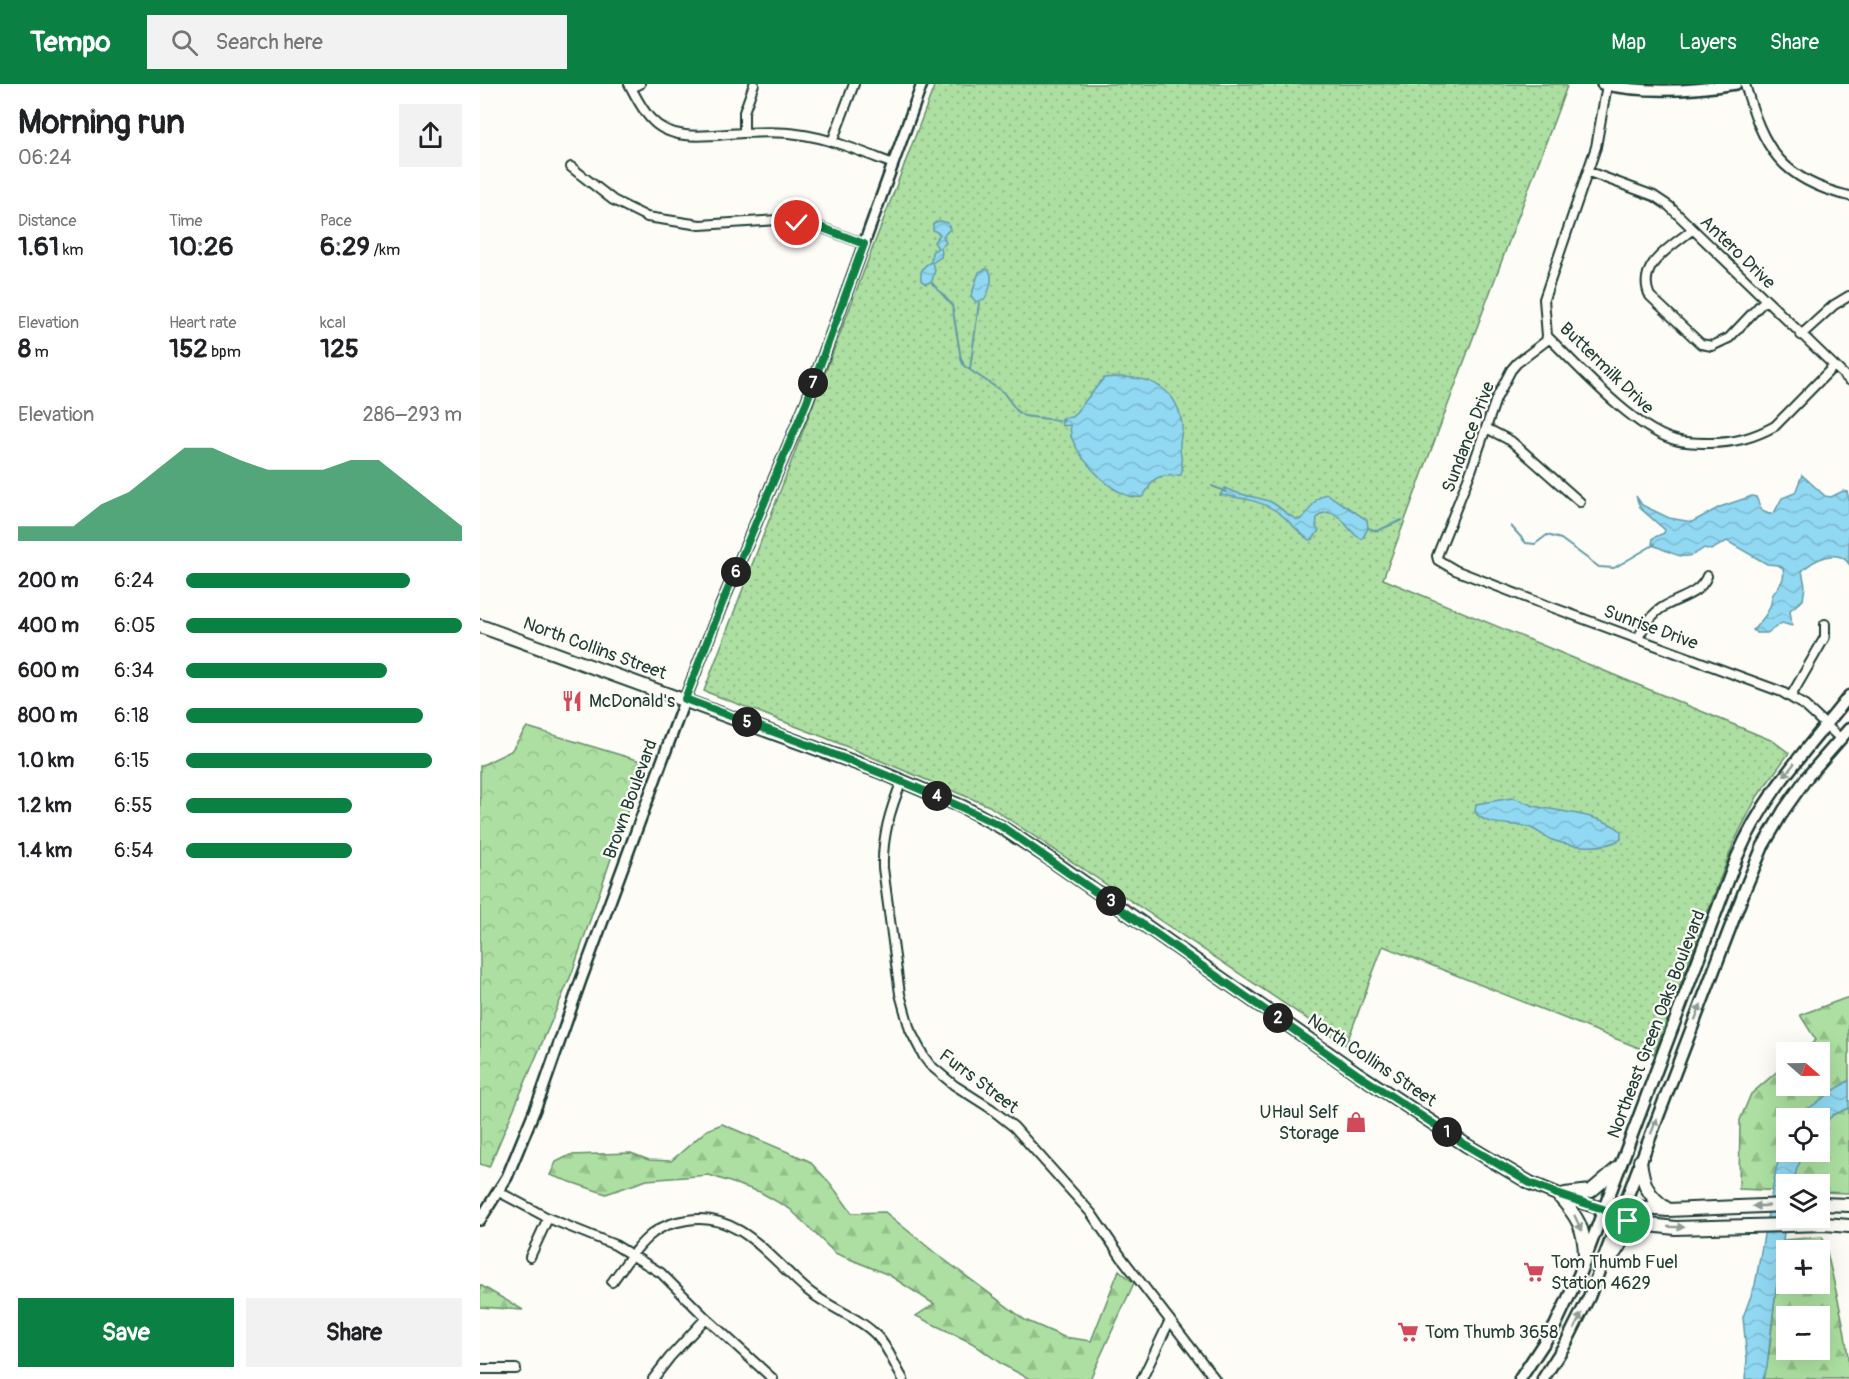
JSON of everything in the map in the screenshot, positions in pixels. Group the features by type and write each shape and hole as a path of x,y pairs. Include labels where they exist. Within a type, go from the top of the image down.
{"main road":[{"name":"North Collins Street","path":"480,626 685,699 902,781 1001,826 1357,1074 1498,1166 1530,1183 1603,1209 1618,1219 1650,1225 1675,1228 1736,1225 1849,1226"},
{"name":"Northeast Green Oaks Boulevard","path":"1523,1374 1560,1316 1585,1257 1749,830 1776,786 1849,696"},
{"name":"Northeast Green Oaks Boulevard","path":"1540,1379 1578,1321 1763,846 1792,797 1849,729"},
{"path":"1659,1060 1677,1067"},
{"path":"1640,1161 1643,1182 1656,1201 1668,1210"},
{"path":"1557,1194 1578,1194 1591,1191 1619,1167"},
{"path":"1557,1194 1576,1216 1583,1233 1585,1257"},
{"path":"1830,1204 1849,1204"},
{"name":"North Collins Street","path":"1603,1209 1623,1206 1668,1210 1776,1205"},
{"path":"1600,1266 1615,1251 1622,1236 1638,1227 1650,1225"},
{"path":"1523,1374 1540,1379"}],"street":[{"path":"640,84 630,86 651,120 677,133 698,136 744,132 796,133 832,142 893,164"},
{"path":"744,132 744,112 754,84"},
{"path":"832,142 854,84"},
{"name":"Brown Boulevard","path":"480,1220 499,1192 543,1092 581,980 685,699 721,606 807,401 922,84"},
{"path":"1604,85 1650,90 1679,90 1736,84"},
{"path":"1745,84 1760,131 1785,167 1804,181 1819,188 1849,196"},
{"name":"Buttermilk Drive","path":"1604,85 1596,147 1544,299 1547,336 1641,424 1672,439 1687,442 1742,441 1775,426 1834,366"},
{"path":"571,166 613,200 647,218 700,225 778,220 815,225 864,244"},
{"name":"Antero Drive","path":"1588,172 1654,196 1669,206 1849,380"},
{"path":"1693,229 1651,264 1646,278 1646,288 1650,296 1701,344 1712,346 1729,338 1766,300"},
{"path":"1801,335 1834,305 1849,296"},
{"name":"Sundance Drive","path":"1440,562 1437,556 1496,399 1511,370 1546,341 1547,336"},
{"path":"1486,428 1511,441 1580,502"},
{"name":"Sunrise Drive","path":"1440,562 1535,601 1791,696 1841,739"},
{"path":"1638,638 1654,614 1664,606 1697,590 1707,576"},
{"path":"1791,696 1823,641 1826,633 1825,624"},
{"name":"Furrs Street","path":"902,781 891,809 882,849 900,994 915,1040 930,1065 954,1085 990,1108 1014,1127 1091,1213 1122,1258 1215,1379"},
{"path":"499,1192 548,1218 598,1237 661,1273 773,1379"},
{"path":"530,1257 548,1218"},
{"path":"612,1282 651,1234 671,1223 699,1219 735,1227 755,1240 821,1302 866,1326 876,1334 903,1379"},
{"path":"653,1379 706,1318"},
{"path":"1142,1379 1170,1320"},
{"path":"480,1369 516,1369"}],"green space":[{"path":"935,84 1561,84 1567,86 1383,579 1773,741 1789,753 1757,797 1734,842 1654,1054 1383,946 1346,1045 989,806 826,738 704,691"},
{"path":"527,727 644,762 572,973 489,1167 480,1164 480,766 511,751"},
{"path":"1849,998 1849,1193 1830,1192 1830,1174 1776,1174 1776,1191 1739,1189 1740,1120 1751,1094 1776,1073 1776,1096 1830,1096 1830,1042 1814,1042 1816,1040 1800,1015"},
{"path":"722,1124 809,1161 830,1183 852,1213 885,1212 1025,1320 1064,1337 1091,1341 1119,1270 1134,1283 1090,1379 1030,1379 1003,1365 972,1343 916,1316 934,1304 889,1275 835,1253 790,1209 760,1192 709,1175 647,1180 606,1194 550,1175 556,1162 570,1155 631,1153 649,1160 671,1161 707,1130"},
{"path":"1822,1237 1824,1240 1783,1240"},
{"path":"1830,1265 1844,1328 1849,1379 1763,1379 1769,1354 1776,1289 1776,1294 1830,1294"},
{"path":"480,1285 523,1310 480,1307"}],"water":[{"path":"940,221 948,223 950,229 943,236 946,243 940,248 941,257 932,263 935,270 932,281 926,284 921,280 921,274 924,267 931,262 932,252 938,248 934,242 940,234 933,230 933,224"},
{"path":"989,270 991,277 989,288 985,299 976,302 971,296 979,272"},
{"path":"1104,378 1131,378 1155,384 1165,390 1179,410 1182,428 1181,475 1156,479 1142,497 1132,497 1122,493 1101,478 1077,448 1071,437 1070,425 1062,426 1062,418 1072,417"},
{"path":"1802,475 1825,496 1831,497 1843,491 1847,492 1849,498 1849,564 1839,556 1825,557 1802,571 1805,586 1803,600 1790,610 1792,626 1782,623 1767,633 1757,633 1753,630 1768,610 1772,596 1782,580 1783,568 1767,564 1727,541 1711,550 1704,548 1690,556 1678,556 1652,545 1653,538 1664,533 1665,530 1640,508 1636,496 1642,505 1669,518 1692,522 1720,507 1752,496 1756,497 1762,511 1769,514 1774,513 1782,498 1795,493"},
{"path":"1225,488 1271,502 1291,517 1299,520 1318,498 1327,494 1367,520 1368,528 1362,539 1353,533 1339,517 1328,512 1317,518 1316,527 1319,530 1313,539 1309,540 1270,507 1246,499 1220,495"},
{"path":"1512,798 1535,806 1604,821 1621,831 1621,839 1597,846 1568,844 1552,840 1528,827 1486,820 1475,812 1476,804"},
{"path":"1849,1080 1849,1108 1830,1118 1830,1108 1809,1108 1826,1096 1830,1096 1830,1093"},
{"path":"1778,1162 1800,1162 1796,1174 1776,1174 1776,1228 1785,1228 1783,1240 1776,1240 1776,1289 1767,1367 1763,1379 1745,1379 1747,1360 1743,1317 1755,1285 1776,1169"}],"waterway":[{"path":"932,283 952,305 964,366 1003,392 1017,411 1024,416 1064,421"},
{"path":"970,369 979,303"},
{"path":"1212,486 1226,492"},
{"path":"1368,528 1377,531 1402,520"},
{"path":"1511,526 1526,543 1535,544 1547,535 1561,539 1599,567 1614,568 1655,544"}],"place":[{"name":"McDonald's","path":"572,701"},
{"name":"UHaul Self Storage","path":"1356,1122"},
{"name":"Tom Thumb Fuel Station 4629","path":"1534,1272"},
{"name":"Tom Thumb 3658","path":"1408,1332"}],"route":[{"path":"797,223 815,225 864,244 807,401 721,606 685,699 878,771 963,807 1001,826 1357,1074 1466,1145 1530,1183 1603,1209 1618,1219 1628,1221"}]}
